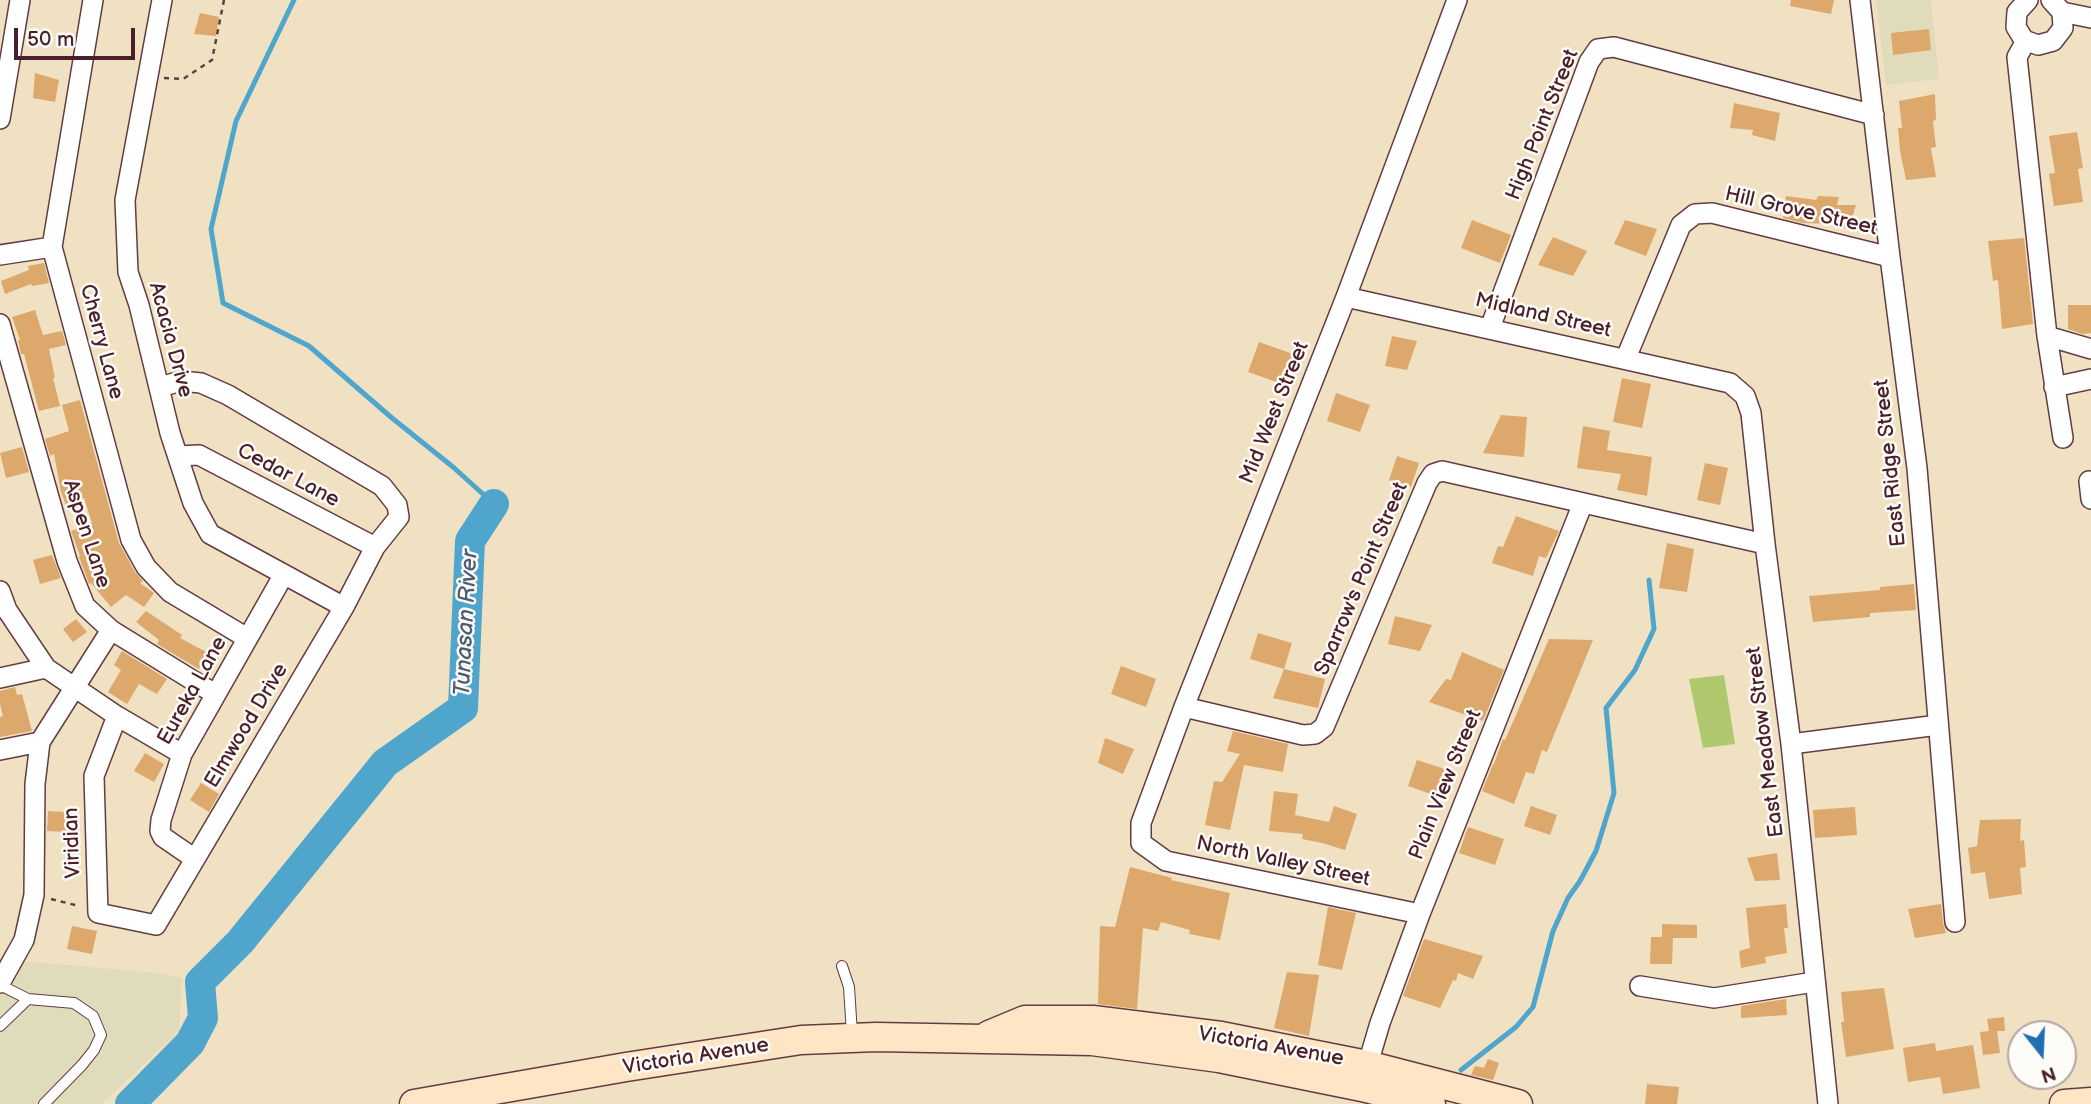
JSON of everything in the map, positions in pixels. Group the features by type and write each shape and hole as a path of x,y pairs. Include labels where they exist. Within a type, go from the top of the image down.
{"main road":[{"name":"Victoria Avenue","path":"414,1104 801,1040 980,1038 1093,1030 1219,1058 1365,1076 1518,1104"},
{"name":"Victoria Avenue","path":"1365,1076 1431,1104"},
{"path":"2064,1104 2091,1102"}],"street":[{"path":"0,119 20,0"},
{"name":"Cherry Lane","path":"93,0 52,247 131,540 146,567 170,592 247,638"},
{"name":"Acacia Drive","path":"162,0 125,201 128,272 192,503 210,534 344,607"},
{"name":"Mid West Street","path":"1141,844 1141,823 1184,707 1346,297 1457,0"},
{"name":"East Ridge Street","path":"1860,0 1889,257 1917,468 1955,922"},
{"path":"2027,0 2015,19 2019,34 2026,41 2038,45 2053,41 2063,28 2056,6"},
{"path":"2056,6 2091,18"},
{"path":"2026,41 2017,57 2054,387 2063,438"},
{"name":"High Point Street","path":"1490,328 1589,62 1598,49 1614,47 1874,115"},
{"name":"Hill Grove Street","path":"1626,358 1681,225 1695,214 1712,214 1889,257"},
{"path":"0,255 52,247"},
{"name":"Midland Street","path":"1346,297 1730,383"},
{"name":"Aspen Lane","path":"0,324 66,561 85,606 111,630 215,694"},
{"path":"2048,336 2091,349"},
{"path":"2054,387 2091,379"},
{"name":"Elmwood Drive","path":"98,914 156,925 344,607 375,547 399,517 397,505 382,486 228,395 201,383 181,381 160,387"},
{"name":"East Meadow Street","path":"1730,383 1745,396 1751,413 1791,744 1828,1104"},
{"name":"Cedar Lane","path":"178,456 199,455 375,547"},
{"name":"Sparrow's Point Street","path":"1184,707 1303,735 1315,734 1324,727 1427,483 1433,474 1443,471 1765,544"},
{"name":"Plain View Street","path":"1365,1076 1420,914 1583,503"},
{"name":"Eureka Lane","path":"195,859 163,838 160,831 161,820 182,754 283,576"},
{"path":"2,604 46,668 117,716 182,754"},
{"path":"0,984 24,940 34,895 35,784 40,742 111,630"},
{"path":"0,678 46,668"},
{"name":"Viridian","path":"98,914 94,776 117,716"},
{"path":"1791,744 1938,725"},
{"path":"0,750 40,742"},
{"name":"North Valley Street","path":"1141,844 1166,861 1420,914"},
{"path":"1640,986 1714,998 1815,982"}],"lane":[{"path":"842,966 849,987 852,1038"},
{"path":"0,984 28,999 74,1003 93,1016 101,1035 94,1051 44,1104"},
{"path":"0,1026 28,999"}],"path":[{"path":"147,77 183,79 212,60 224,0"},
{"path":"34,895 76,904 98,914"}],"shaded area":[{"path":"1876,0 1931,0 1939,79 1886,85"},
{"path":"0,959 157,973 182,978 179,1031 102,1104 0,1104"}],"green space":[{"path":"1724,675 1735,744 1703,748 1689,679"}],"building":[{"path":"1791,0 1834,0 1831,14 1790,6"},
{"path":"200,13 219,17 216,36 194,34"},
{"path":"1929,29 1931,50 1893,55 1891,33"},
{"path":"35,73 59,80 55,102 33,98"},
{"path":"1935,94 1936,120 1933,121 1936,147 1931,148 1936,177 1906,180 1900,151 1898,128 1902,128 1899,101"},
{"path":"1734,103 1780,113 1775,141 1752,135 1753,130 1730,128"},
{"path":"2077,132 2083,168 2078,169 2083,202 2054,206 2049,174 2055,173 2049,136"},
{"path":"1786,196 1816,200 1818,196 1839,197 1837,205 1856,205 1849,228 1837,227 1838,224 1803,223 1783,218"},
{"path":"1472,220 1511,235 1500,263 1461,248"},
{"path":"1625,220 1657,229 1646,256 1614,244"},
{"path":"1553,237 1587,251 1573,276 1538,265"},
{"path":"2024,238 2033,324 2002,329 1998,280 1993,281 1988,241"},
{"path":"44,263 49,283 31,284 5,294 1,281 29,270 28,266"},
{"path":"2068,305 2091,305 2091,333 2082,334 2068,329"},
{"path":"35,310 43,335 62,331 66,345 49,349 60,406 39,411 12,317"},
{"path":"1392,336 1417,341 1407,370 1385,366"},
{"path":"1259,342 1296,355 1285,385 1248,372"},
{"path":"1622,378 1651,384 1642,428 1613,422"},
{"path":"1336,393 1370,405 1360,432 1327,421"},
{"path":"80,400 119,543 143,581 140,583 154,593 144,607 126,595 111,607 91,583 89,584 79,557 71,531 92,523 84,498 66,505 54,454 50,456 45,439 69,431 62,405"},
{"path":"1501,415 1527,417 1524,457 1483,453"},
{"path":"1583,426 1610,431 1607,450 1652,457 1647,496 1617,490 1621,474 1577,468"},
{"path":"22,447 29,472 6,478 0,453"},
{"path":"1397,456 1419,463 1411,487 1389,480"},
{"path":"1705,463 1728,468 1720,505 1697,500"},
{"path":"1516,516 1559,531 1546,558 1539,556 1533,576 1492,563 1498,546 1503,547"},
{"path":"1667,543 1694,549 1687,592 1659,588"},
{"path":"52,555 61,578 40,584 33,560"},
{"path":"1914,584 1916,610 1870,613 1870,617 1813,622 1809,596 1880,590 1880,587"},
{"path":"146,611 182,635 180,638 208,653 199,669 157,644 159,640 136,622"},
{"path":"1395,616 1432,625 1420,651 1388,644"},
{"path":"76,619 87,632 73,642 63,629"},
{"path":"1258,633 1292,643 1284,669 1250,659"},
{"path":"1549,639 1593,640 1547,752 1542,750 1534,774 1526,772 1514,804 1482,791"},
{"path":"122,651 167,679 157,694 139,684 127,704 108,692 121,670 114,665"},
{"path":"1462,652 1504,670 1483,721 1429,702 1446,679 1451,680"},
{"path":"1121,666 1156,679 1146,707 1111,694"},
{"path":"1284,669 1325,679 1318,708 1273,698"},
{"path":"15,687 17,695 22,694 32,731 0,737 0,717 3,716 0,691"},
{"path":"1233,731 1288,744 1283,772 1244,765 1230,830 1205,825 1214,781 1222,782 1240,754 1227,751"},
{"path":"1105,738 1134,749 1123,774 1098,763"},
{"path":"145,753 164,764 154,782 134,771"},
{"path":"1417,760 1454,772 1445,799 1408,786"},
{"path":"201,783 219,794 209,812 190,800"},
{"path":"1274,791 1298,794 1295,815 1329,822 1334,806 1357,814 1345,850 1302,839 1303,834 1269,831"},
{"path":"1531,806 1557,815 1550,835 1524,826"},
{"path":"1855,807 1857,835 1815,838 1813,810"},
{"path":"48,811 66,812 66,832 47,831"},
{"path":"2021,819 2020,841 2024,840 2026,867 2020,868 2022,894 1989,899 1985,872 1971,874 1968,848 1977,846 1980,820"},
{"path":"1468,827 1504,839 1495,865 1459,853"},
{"path":"1777,853 1780,880 1755,881 1747,858"},
{"path":"1130,867 1172,878 1171,880 1230,893 1220,940 1189,934 1190,930 1161,922 1158,931 1143,928 1137,1009 1098,1004 1100,926 1115,927"},
{"path":"1786,904 1788,928 1784,928 1787,953 1765,957 1766,963 1741,968 1739,951 1750,948 1746,908"},
{"path":"1941,904 1946,933 1915,938 1908,909"},
{"path":"1328,907 1356,913 1342,970 1318,965"},
{"path":"1662,924 1697,925 1697,938 1673,938 1672,964 1650,964 1651,937 1662,937"},
{"path":"72,926 97,931 92,954 67,949"},
{"path":"1424,939 1483,956 1473,979 1458,973 1440,1008 1403,996"},
{"path":"1287,972 1319,975 1309,1036 1274,1028"},
{"path":"1884,988 1894,1049 1846,1057 1841,1022 1844,1022 1841,992"},
{"path":"1786,999 1787,1015 1741,1018 1741,1006"},
{"path":"2004,1017 2005,1031 1997,1031 2000,1053 1983,1055 1980,1032 1989,1031 1987,1019"},
{"path":"1935,1043 1936,1051 1973,1045 1980,1088 1943,1094 1940,1077 1908,1082 1903,1048"},
{"path":"1488,1059 1499,1063 1493,1080 1471,1075 1475,1066 1484,1068"},
{"path":"1647,1084 1679,1087 1677,1104 1645,1104"}],"waterway":[{"name":"Tunasan River","path":"294,0 236,121 211,229 223,303 309,346 494,504"},
{"name":"Tunasan River","path":"130,1104 190,1043 203,1018 200,982 240,942 385,763 463,708 470,541 494,504"},
{"path":"1461,1070 1516,1027 1533,1007 1553,931 1568,898 1596,851 1614,793 1606,708 1635,670 1654,629 1649,580"}]}
